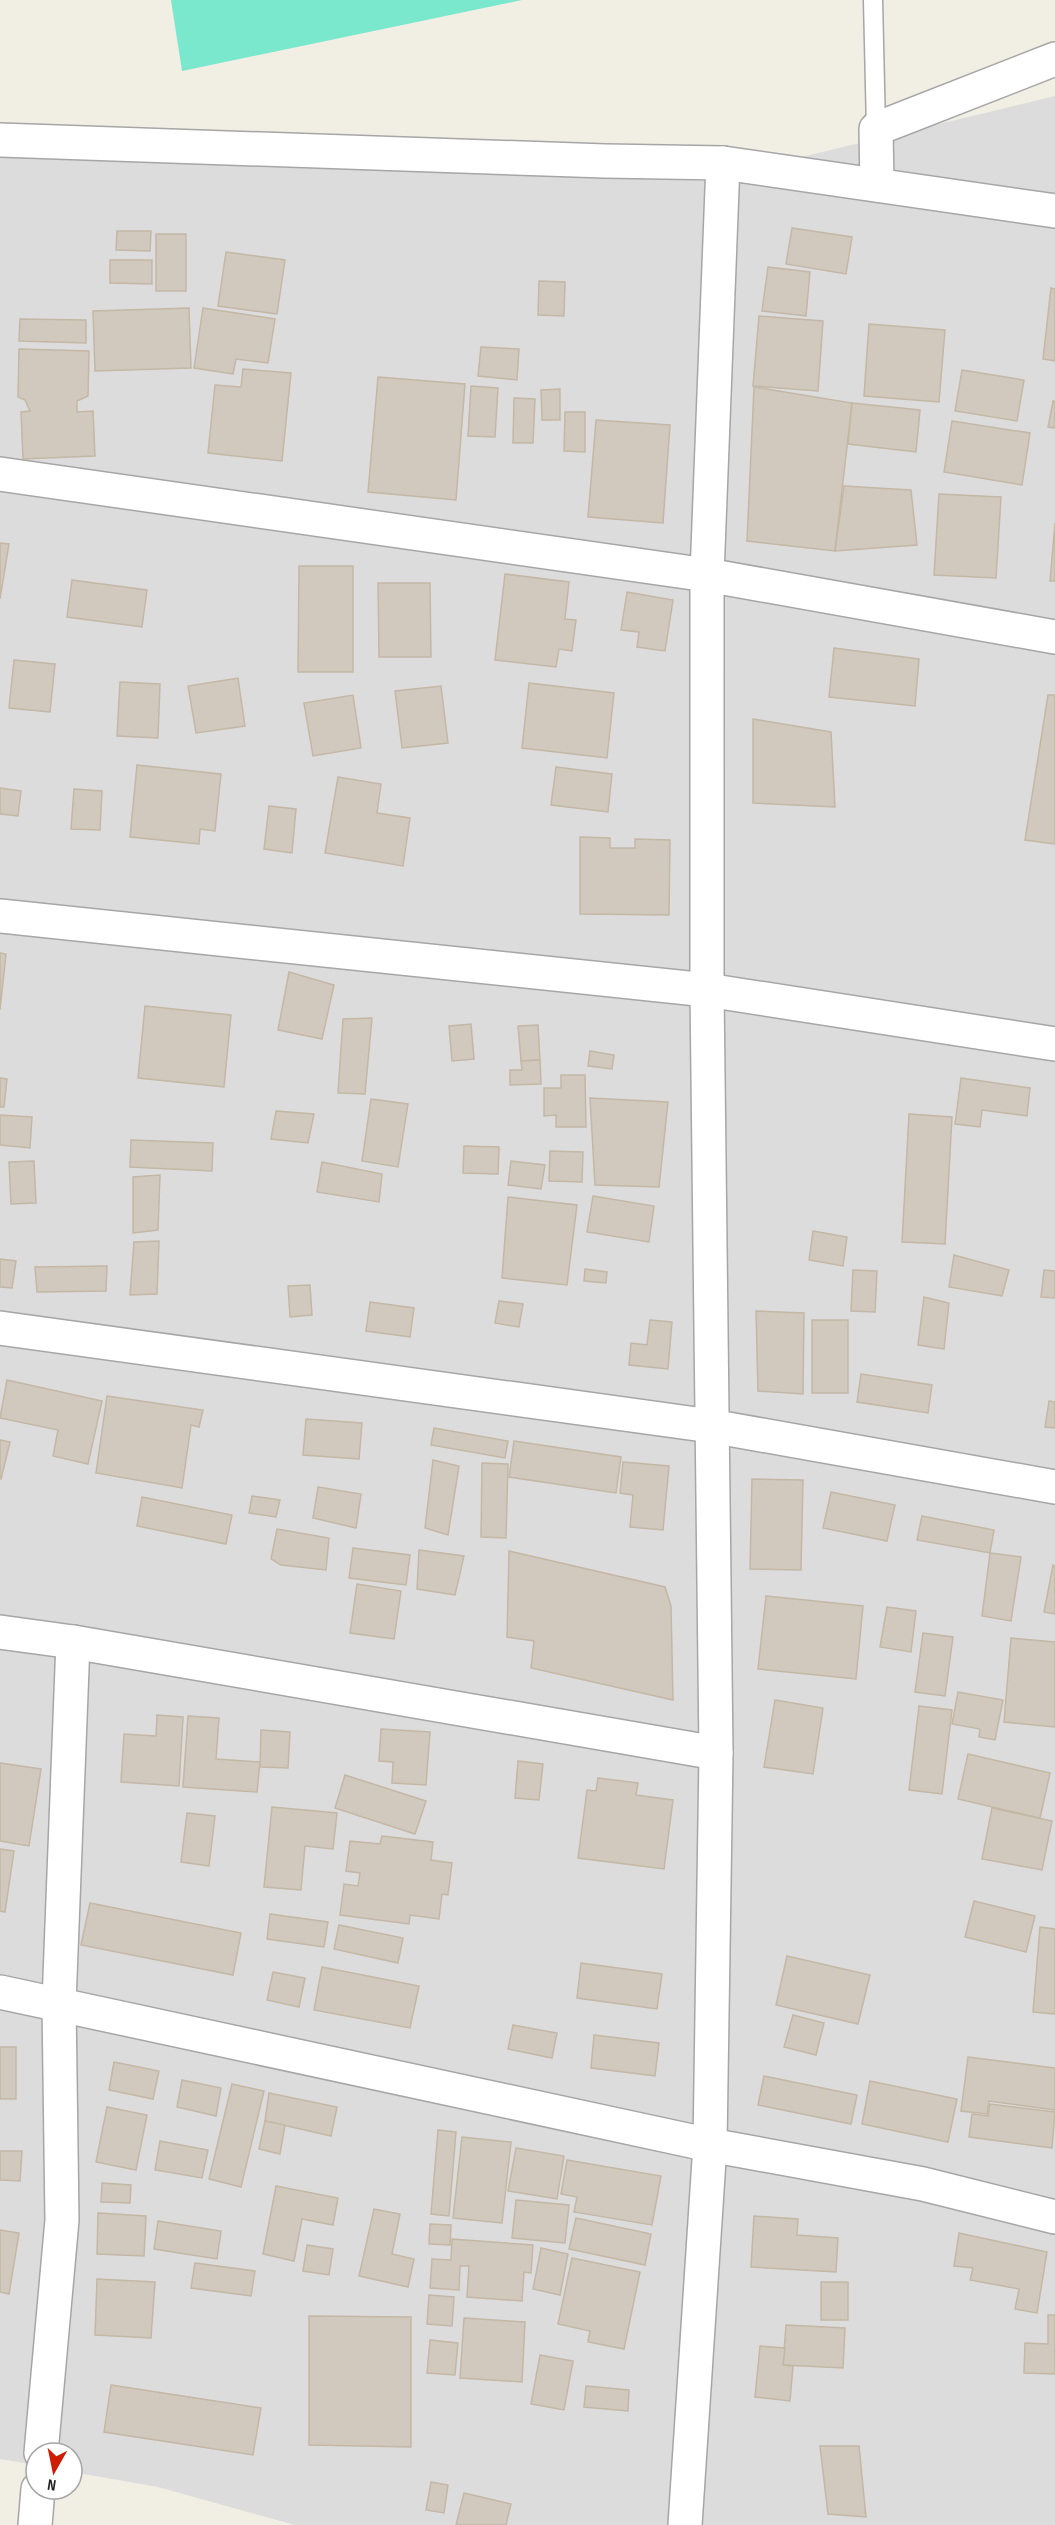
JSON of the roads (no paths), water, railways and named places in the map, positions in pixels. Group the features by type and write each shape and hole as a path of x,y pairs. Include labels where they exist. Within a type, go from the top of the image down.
{"street":[{"path":"878,185 876,129 1055,59"},
{"path":"0,140 723,163 1055,211"},
{"path":"685,2525 710,2145 716,1753 706,990 707,575 723,163"},
{"path":"0,474 707,575 1055,637"},
{"path":"0,916 706,990 1055,1044"},
{"path":"0,1328 711,1426 1055,1487"},
{"path":"0,1632 73,1642 716,1753"},
{"path":"42,2441 62,2220 59,2003 73,1642"},
{"path":"0,1992 710,2145 923,2184 1055,2217"},
{"path":"35,2525 37,2501"}],"lane":[{"path":"873,0 876,129"}]}
